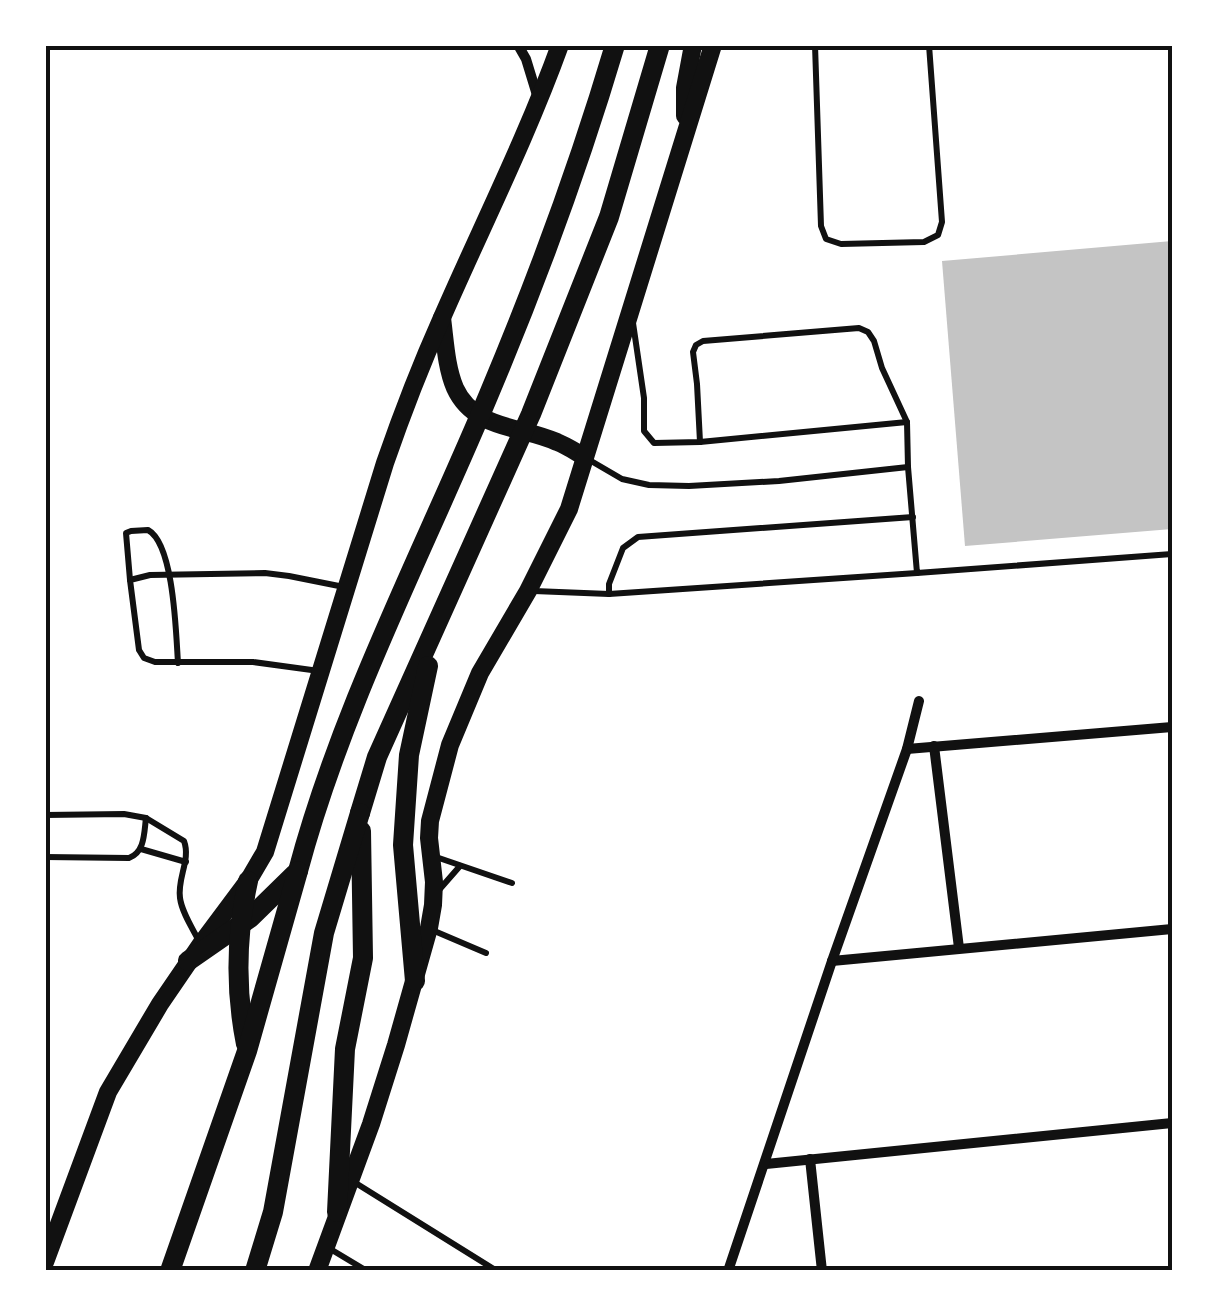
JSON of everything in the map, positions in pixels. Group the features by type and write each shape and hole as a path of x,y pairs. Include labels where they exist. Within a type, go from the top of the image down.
{"highway":[{"path":"170,1271 247,1051 312,821 374,658 490,392 566,199 616,45"},
{"path":"254,1271 273,1212 324,933 377,757 531,414 609,218 660,45"},
{"path":"415,981 404,828 409,755 436,628"},
{"path":"337,1212 345,1049 363,958 360,813"},
{"path":"195,953 240,926 298,871"},
{"path":"247,1051 237,960 248,881"}],"main road":[{"path":"45,1262 108,1092 151,1018 248,881 264,852 385,462 442,317 539,102 560,45"},
{"path":"686,131 685,88 693,45"},
{"path":"317,1271 381,1092 429,928 434,882 430,821 450,744 480,673 570,509 714,45"},
{"path":"442,317 451,375 464,402 478,415 556,441 586,458"}],"street":[{"path":"518,45 539,102"},
{"path":"728,1271 907,749 919,701"},
{"path":"907,749 1172,726"},
{"path":"934,746 959,948"},
{"path":"832,960 1172,929"},
{"path":"766,1164 1172,1124"},
{"path":"810,1159 822,1271"}],"lane":[{"path":"815,45 821,226 826,239 842,244 924,242 938,235 942,222 930,45"},
{"path":"631,310 644,398 644,432 654,443 907,422"},
{"path":"700,442 693,352 696,345 704,341 859,328 868,332 907,422 917,573"},
{"path":"586,458 622,478 649,485 689,486 908,468"},
{"path":"609,594 623,548 638,537 914,517"},
{"path":"178,663 170,576 156,534 148,530 131,531 126,533 130,580 144,658 178,663 253,662 321,671"},
{"path":"528,591 609,594 1172,554"},
{"path":"130,580 265,573 347,588"},
{"path":"45,815 124,814 146,818 184,841 186,862 179,894 195,953"},
{"path":"45,857 137,855 146,818"},
{"path":"141,850 186,862"},
{"path":"430,854 512,884"},
{"path":"433,906 444,883 461,866"},
{"path":"429,928 486,953"},
{"path":"350,1179 497,1271"},
{"path":"326,1246 367,1271"}],"building":[{"path":"1172,241 1172,529 965,546 942,261"}]}
